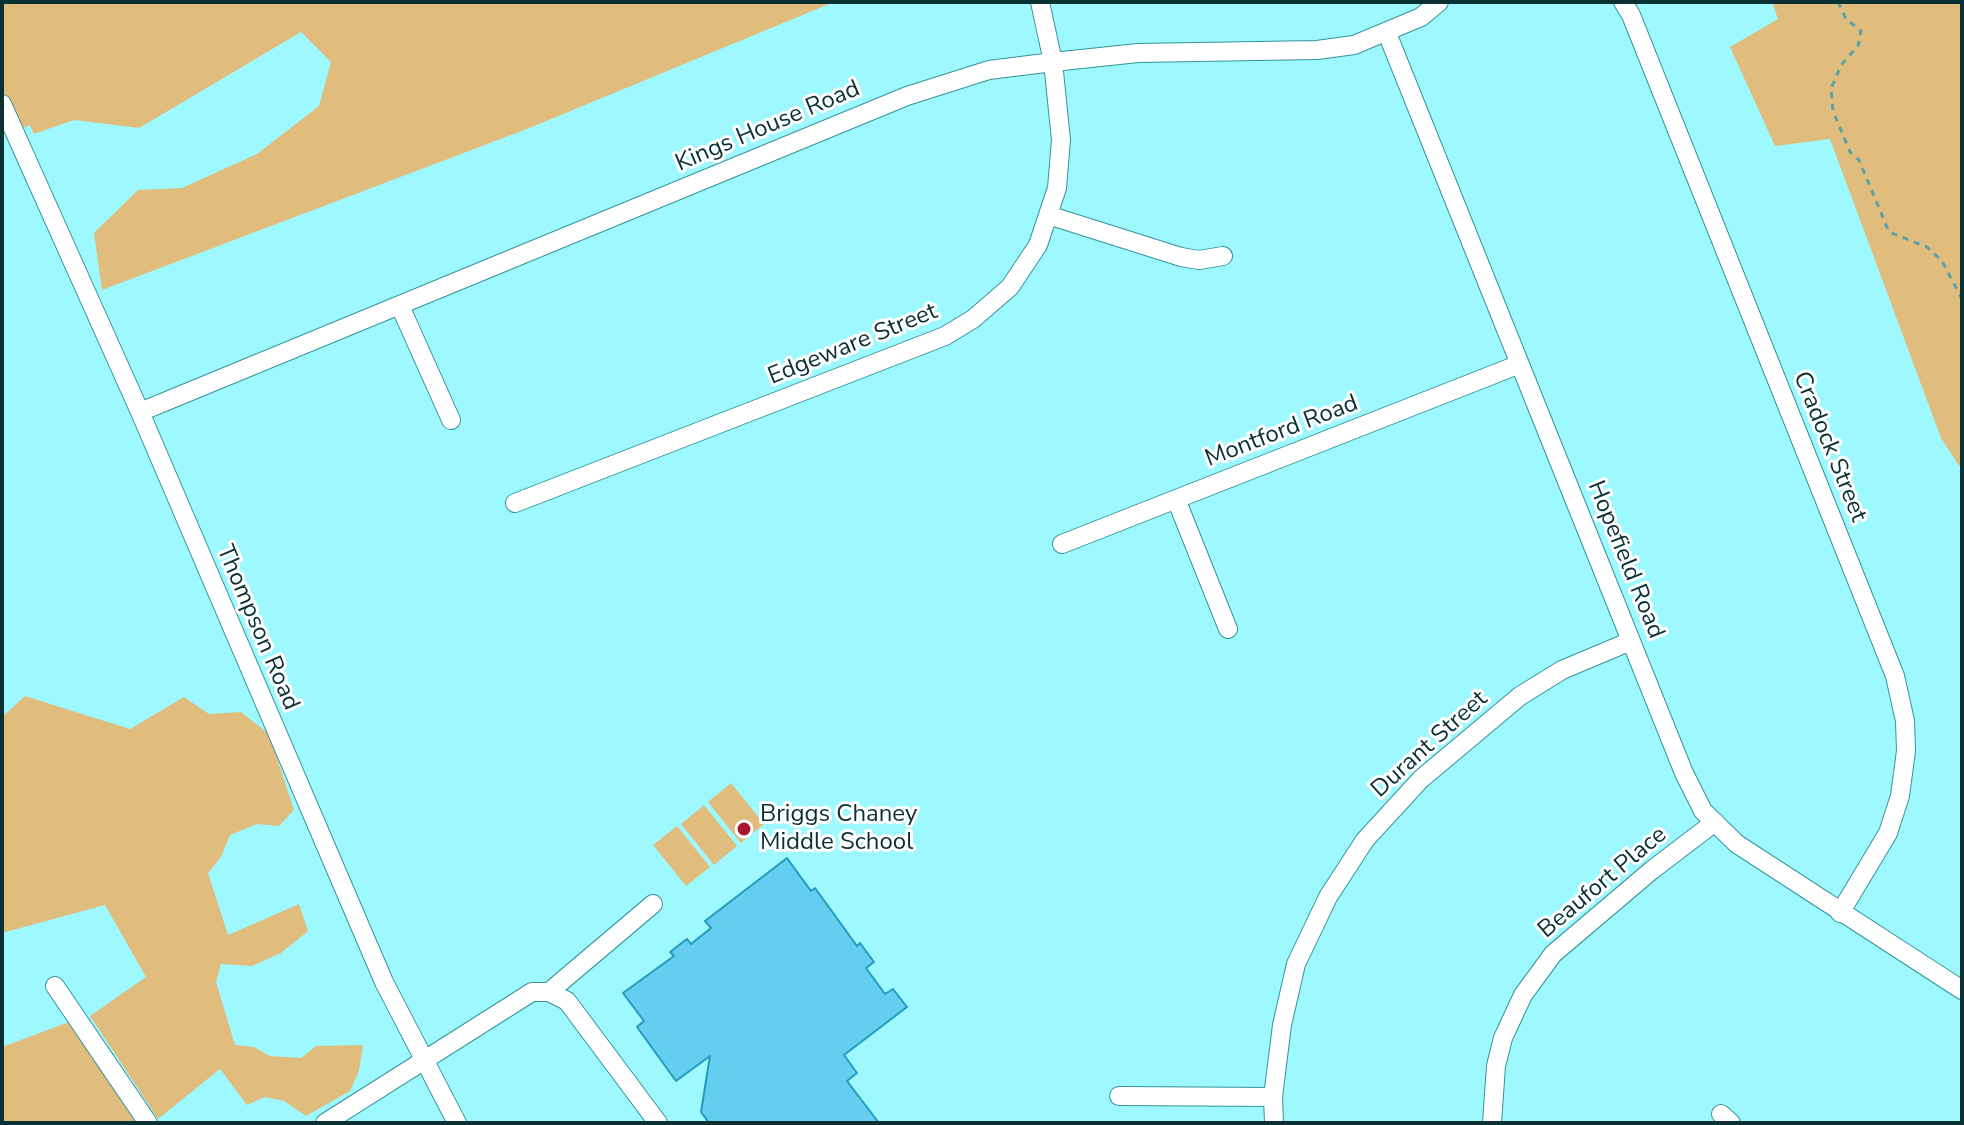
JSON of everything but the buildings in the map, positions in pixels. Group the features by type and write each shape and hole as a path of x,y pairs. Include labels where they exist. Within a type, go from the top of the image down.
{"street":[{"name":"Edgeware Street","path":"515,503 945,336 973,319 1010,287 1038,245 1057,188 1061,140 1053,62 1040,2"},
{"name":"Kings House Road","path":"140,412 907,96 989,70 1138,53 1317,50 1354,45 1421,17 1439,2"},
{"name":"Cradock Street","path":"1623,2 1637,30 1895,676 1905,736 1900,796 1888,833 1840,913"},
{"name":"Hopefield Road","path":"1387,33 1684,773 1703,811 1737,844 1962,990"},
{"name":"Thompson Road","path":"2,104 140,412 384,982 457,1123"},
{"path":"1048,215 1181,257 1199,260 1223,256"},
{"path":"400,306 451,420"},
{"name":"Montford Road","path":"1062,544 1520,364"},
{"path":"1176,499 1228,629"},
{"name":"Durant Street","path":"1274,1123 1273,1097 1282,1025 1296,964 1328,897 1365,840 1421,779 1520,696 1562,670 1631,641"},
{"name":"Beaufort Place","path":"1492,1123 1496,1066 1503,1038 1523,995 1553,954 1652,870 1715,822"},
{"path":"549,992 653,904"},
{"path":"55,986 148,1123"},
{"path":"325,1123 532,992 549,992 567,1001 658,1123"},
{"path":"1119,1096 1273,1097"}],"path":[{"path":"1838,2 1846,19 1861,31 1858,46 1841,65 1831,89 1833,111 1850,152 1859,160 1889,232 1927,247 1942,261 1962,299"}],"shaded area":[{"path":"834,2 527,129 102,290 94,233 138,190 182,188 257,154 319,106 331,62 301,32 139,128 74,120 34,134 30,125 12,133 2,109 2,3"},
{"path":"1772,2 1962,2 1962,470 1941,438 1830,139 1775,146 1730,47 1778,19"},
{"path":"25,696 130,729 184,697 209,714 241,712 269,734 294,810 279,826 257,824 230,835 221,857 208,873 228,935 299,904 308,931 281,953 252,966 221,964 216,982 235,1045 254,1047 270,1056 301,1058 316,1046 363,1045 359,1071 350,1091 306,1116 284,1101 265,1097 247,1105 220,1069 158,1119 90,1016 146,977 105,905 2,933 2,717"},
{"path":"731,783 764,824 741,843 708,802"},
{"path":"704,805 737,846 714,865 681,824"},
{"path":"677,826 710,867 686,886 653,845"},
{"path":"69,1022 136,1123 2,1123 2,1047"}],"place":[{"name":"Briggs Chaney Middle School","path":"744,829"}]}
